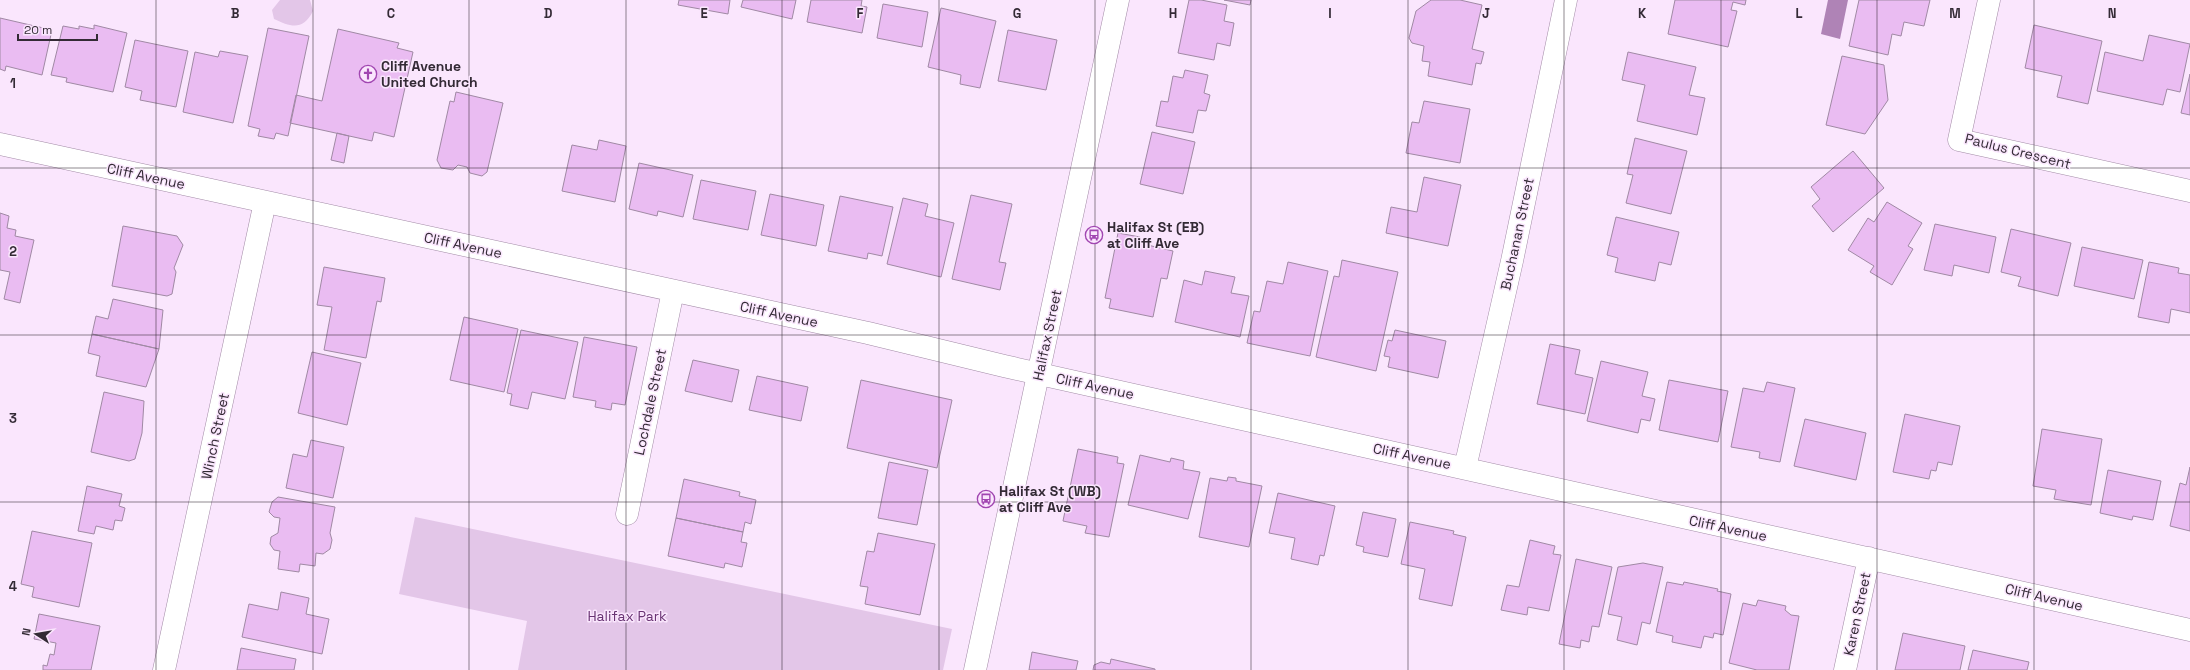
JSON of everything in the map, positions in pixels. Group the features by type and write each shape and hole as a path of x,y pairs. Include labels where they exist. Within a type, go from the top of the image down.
{"street":[{"name":"Halifax Street","path":"974,670 1118,0"},
{"name":"Buchanan Street","path":"1465,468 1512,261 1566,0"},
{"name":"Paulus Crescent","path":"1989,0 1959,140 2190,190"},
{"name":"Cliff Avenue","path":"0,144 673,291 1633,507 2190,630"},
{"name":"Winch Street","path":"164,670 265,202"},
{"name":"Lochdale Street","path":"627,514 673,291"},
{"name":"Karen Street","path":"1845,670 1869,558"}],"green space":[{"path":"280,0 310,0 313,11 305,22 301,24 296,26 286,24 274,19 272,10"},
{"name":"Halifax Park","path":"415,517 952,629 943,670 518,670 527,621 399,594"}],"shaded area":[{"path":"1828,0 1848,0 1840,39 1821,34"}],"building":[{"path":"679,0 730,0 728,14 678,5"},
{"path":"743,0 796,0 792,19 741,7"},
{"path":"811,0 862,0 861,6 867,7 862,33 807,22"},
{"path":"1189,0 1201,0 1227,5 1224,21 1234,23 1230,46 1217,43 1214,60 1178,53"},
{"path":"1224,0 1251,0 1250,5"},
{"path":"1431,0 1460,0 1482,5 1472,49 1484,52 1481,64 1476,63 1472,85 1428,76 1430,62 1422,61 1424,46 1412,43 1409,38 1416,11"},
{"path":"1675,0 1746,0 1745,5 1733,2 1731,10 1737,11 1728,47 1668,34"},
{"path":"1859,0 1930,0 1924,26 1904,22 1901,36 1892,34 1888,55 1849,46"},
{"path":"883,4 928,12 922,47 877,38"},
{"path":"941,8 996,21 980,88 960,84 961,75 928,67"},
{"path":"0,18 52,30 42,75 6,66 5,71 0,69"},
{"path":"94,25 127,33 113,92 66,82 67,78 51,75 63,26 79,29 79,26 94,29"},
{"path":"2034,25 2102,41 2088,104 2057,97 2062,76 2025,68"},
{"path":"268,28 309,36 288,136 276,133 274,139 258,136 260,129 248,126"},
{"name":"Cliff Avenue United Church","path":"338,29 399,43 397,48 413,52 394,137 374,132 372,141 290,123 296,95 322,101"},
{"path":"1008,30 1057,40 1046,90 998,81"},
{"path":"2149,35 2190,44 2180,92 2167,89 2163,105 2097,91 2105,52 2143,61"},
{"path":"135,40 188,51 176,107 140,100 142,91 125,87"},
{"path":"220,51 248,56 233,123 183,112 195,52 218,57"},
{"path":"1628,52 1696,67 1689,95 1705,98 1697,135 1637,121 1645,85 1622,80"},
{"path":"1842,56 1884,65 1888,100 1865,134 1826,125"},
{"path":"1185,70 1208,75 1204,93 1210,95 1206,111 1198,110 1193,133 1156,126 1161,101 1168,102 1173,76 1183,78"},
{"path":"2190,74 2190,115 2181,113"},
{"path":"456,92 503,103 487,172 482,176 470,173 467,167 458,165 453,170 441,168 437,160 450,101 454,102"},
{"path":"1424,101 1470,109 1460,163 1406,153 1412,122 1419,123"},
{"path":"1152,132 1195,142 1183,194 1140,184"},
{"path":"337,133 349,136 344,163 331,160"},
{"path":"1635,138 1687,151 1671,214 1626,203 1633,175 1627,174"},
{"path":"599,140 626,146 615,202 562,191 572,145 597,150"},
{"path":"1853,151 1884,188 1833,232 1812,206 1820,199 1811,187"},
{"path":"639,163 693,175 683,217 658,211 657,216 629,209"},
{"path":"1424,177 1461,185 1448,246 1386,233 1391,207 1417,212"},
{"path":"701,180 756,191 748,230 693,219"},
{"path":"770,194 824,205 816,246 761,235"},
{"path":"971,195 1012,204 999,262 1006,263 1000,290 952,279"},
{"path":"840,196 893,207 882,256 868,253 867,259 828,251"},
{"path":"903,198 928,204 925,216 954,223 941,277 887,264"},
{"path":"1887,202 1922,223 1908,246 1913,249 1892,285 1870,272 1874,266 1848,250 1868,218 1874,222"},
{"path":"0,213 9,216 7,228 16,230 15,236 34,240 20,303 4,299 10,272 0,270"},
{"path":"1616,217 1679,232 1671,265 1659,262 1655,281 1615,272 1618,258 1607,255"},
{"path":"1935,224 1996,237 1989,273 1954,265 1952,276 1924,270"},
{"path":"123,226 177,236 183,245 174,268 176,272 172,294 167,296 112,286"},
{"path":"2011,229 2071,243 2058,296 2018,286 2021,277 2001,272"},
{"path":"1118,233 1140,237 1139,243 1173,251 1167,279 1161,278 1153,317 1109,308 1111,299 1105,298"},
{"path":"2082,247 2143,260 2134,299 2074,286"},
{"path":"1342,260 1398,272 1376,371 1316,357 1334,276 1339,277"},
{"path":"1288,262 1328,271 1310,356 1247,343 1254,311 1260,312 1267,281 1283,284"},
{"path":"2149,262 2179,268 2178,273 2190,275 2190,313 2171,309 2169,323 2138,317"},
{"path":"324,267 385,278 381,302 377,301 366,358 324,350 332,307 317,305"},
{"path":"1205,271 1235,277 1231,293 1249,296 1240,337 1175,322 1184,280 1202,285"},
{"path":"113,299 163,310 159,349 92,334 96,316 108,319"},
{"path":"464,317 518,329 504,392 450,380"},
{"path":"521,330 578,342 565,399 532,392 528,409 510,405 512,394 507,393"},
{"path":"1395,330 1446,341 1438,378 1388,367 1390,357 1384,356 1388,340 1392,341"},
{"path":"92,334 159,349 146,387 96,376 100,356 88,353"},
{"path":"584,337 637,347 625,405 612,403 611,410 595,407 596,401 573,397"},
{"path":"1550,344 1580,350 1575,374 1593,378 1585,414 1537,404"},
{"path":"312,352 361,363 347,425 298,413"},
{"path":"693,360 739,370 732,402 685,391"},
{"path":"1601,361 1648,372 1642,396 1655,399 1650,421 1641,419 1638,433 1587,421"},
{"path":"757,376 808,387 801,421 749,410"},
{"path":"861,380 952,400 937,468 847,448"},
{"path":"1669,380 1728,391 1718,442 1659,430"},
{"path":"1767,382 1795,388 1780,462 1759,458 1760,452 1731,447 1743,388 1764,392"},
{"path":"104,392 144,401 142,433 135,459 129,461 91,452"},
{"path":"1905,414 1960,426 1952,465 1938,462 1936,471 1931,470 1929,479 1893,472"},
{"path":"1805,419 1866,433 1856,480 1794,466"},
{"path":"2042,429 2102,439 2091,505 2054,499 2056,490 2033,486"},
{"path":"311,440 344,447 333,498 286,488 293,454 307,457"},
{"path":"1078,449 1118,457 1117,463 1124,464 1109,537 1085,533 1087,526 1063,521"},
{"path":"1140,455 1170,462 1171,458 1184,461 1183,469 1200,472 1188,519 1128,505"},
{"path":"889,462 928,470 917,525 878,518"},
{"path":"2190,467 2190,531 2170,526 2180,483 2186,485"},
{"path":"2108,470 2161,481 2153,520 2133,516 2132,520 2100,513"},
{"path":"1228,477 1236,478 1236,481 1262,486 1249,547 1199,537 1210,478 1227,481"},
{"path":"684,479 740,492 739,496 756,500 751,524 745,522 743,532 676,518"},
{"path":"87,486 122,494 119,506 125,508 122,521 115,520 113,530 96,526 94,534 78,531"},
{"path":"1278,493 1335,506 1324,556 1320,555 1318,565 1291,559 1295,538 1269,533"},
{"path":"278,497 335,507 330,533 332,540 330,549 323,554 316,553 315,566 300,564 299,572 278,569 280,551 274,550 270,544 271,537 278,533 280,518 274,517 269,512 272,502"},
{"path":"1363,512 1396,519 1388,557 1363,552 1364,547 1356,545"},
{"path":"676,518 743,532 741,542 747,543 742,567 725,563 724,568 668,556"},
{"path":"1410,522 1454,531 1453,534 1466,537 1452,606 1419,599 1425,569 1401,564"},
{"path":"32,531 92,543 79,607 32,597 34,587 21,584"},
{"path":"878,533 935,544 920,615 865,604 868,587 860,586 867,551 874,552"},
{"path":"1530,540 1555,546 1553,554 1561,555 1549,611 1528,607 1527,615 1501,610 1507,585 1519,587"},
{"path":"1576,559 1612,567 1599,627 1592,626 1589,642 1581,640 1580,648 1559,644"},
{"path":"1643,563 1663,567 1650,624 1642,622 1637,645 1617,640 1622,617 1608,614 1618,567"},
{"path":"1667,582 1683,585 1684,582 1718,589 1717,591 1731,594 1723,635 1714,633 1713,638 1704,636 1701,648 1672,642 1673,636 1656,632"},
{"path":"281,592 309,598 306,614 329,619 322,654 242,637 249,604 278,610"},
{"path":"1758,600 1786,606 1785,610 1791,615 1799,616 1789,670 1757,670 1729,663 1743,603 1756,606"},
{"path":"39,614 100,626 91,670 43,670 43,665 47,666 50,654 54,655 56,643 34,639"},
{"path":"1903,633 1965,646 1960,670 1895,670"},
{"path":"241,648 296,659 294,670 237,670"},
{"path":"1973,650 2029,662 2027,670 1968,670"},
{"path":"1032,652 1078,661 1076,670 1029,670"},
{"path":"1111,659 1155,670 1093,670 1094,665 1101,662 1110,664"}],"place":[{"name":"Cliff Avenue United Church","path":"368,74"},
{"name":"Halifax St (EB) at Cliff Ave","path":"1094,235"},
{"name":"Halifax St (WB) at Cliff Ave","path":"986,499"}]}
